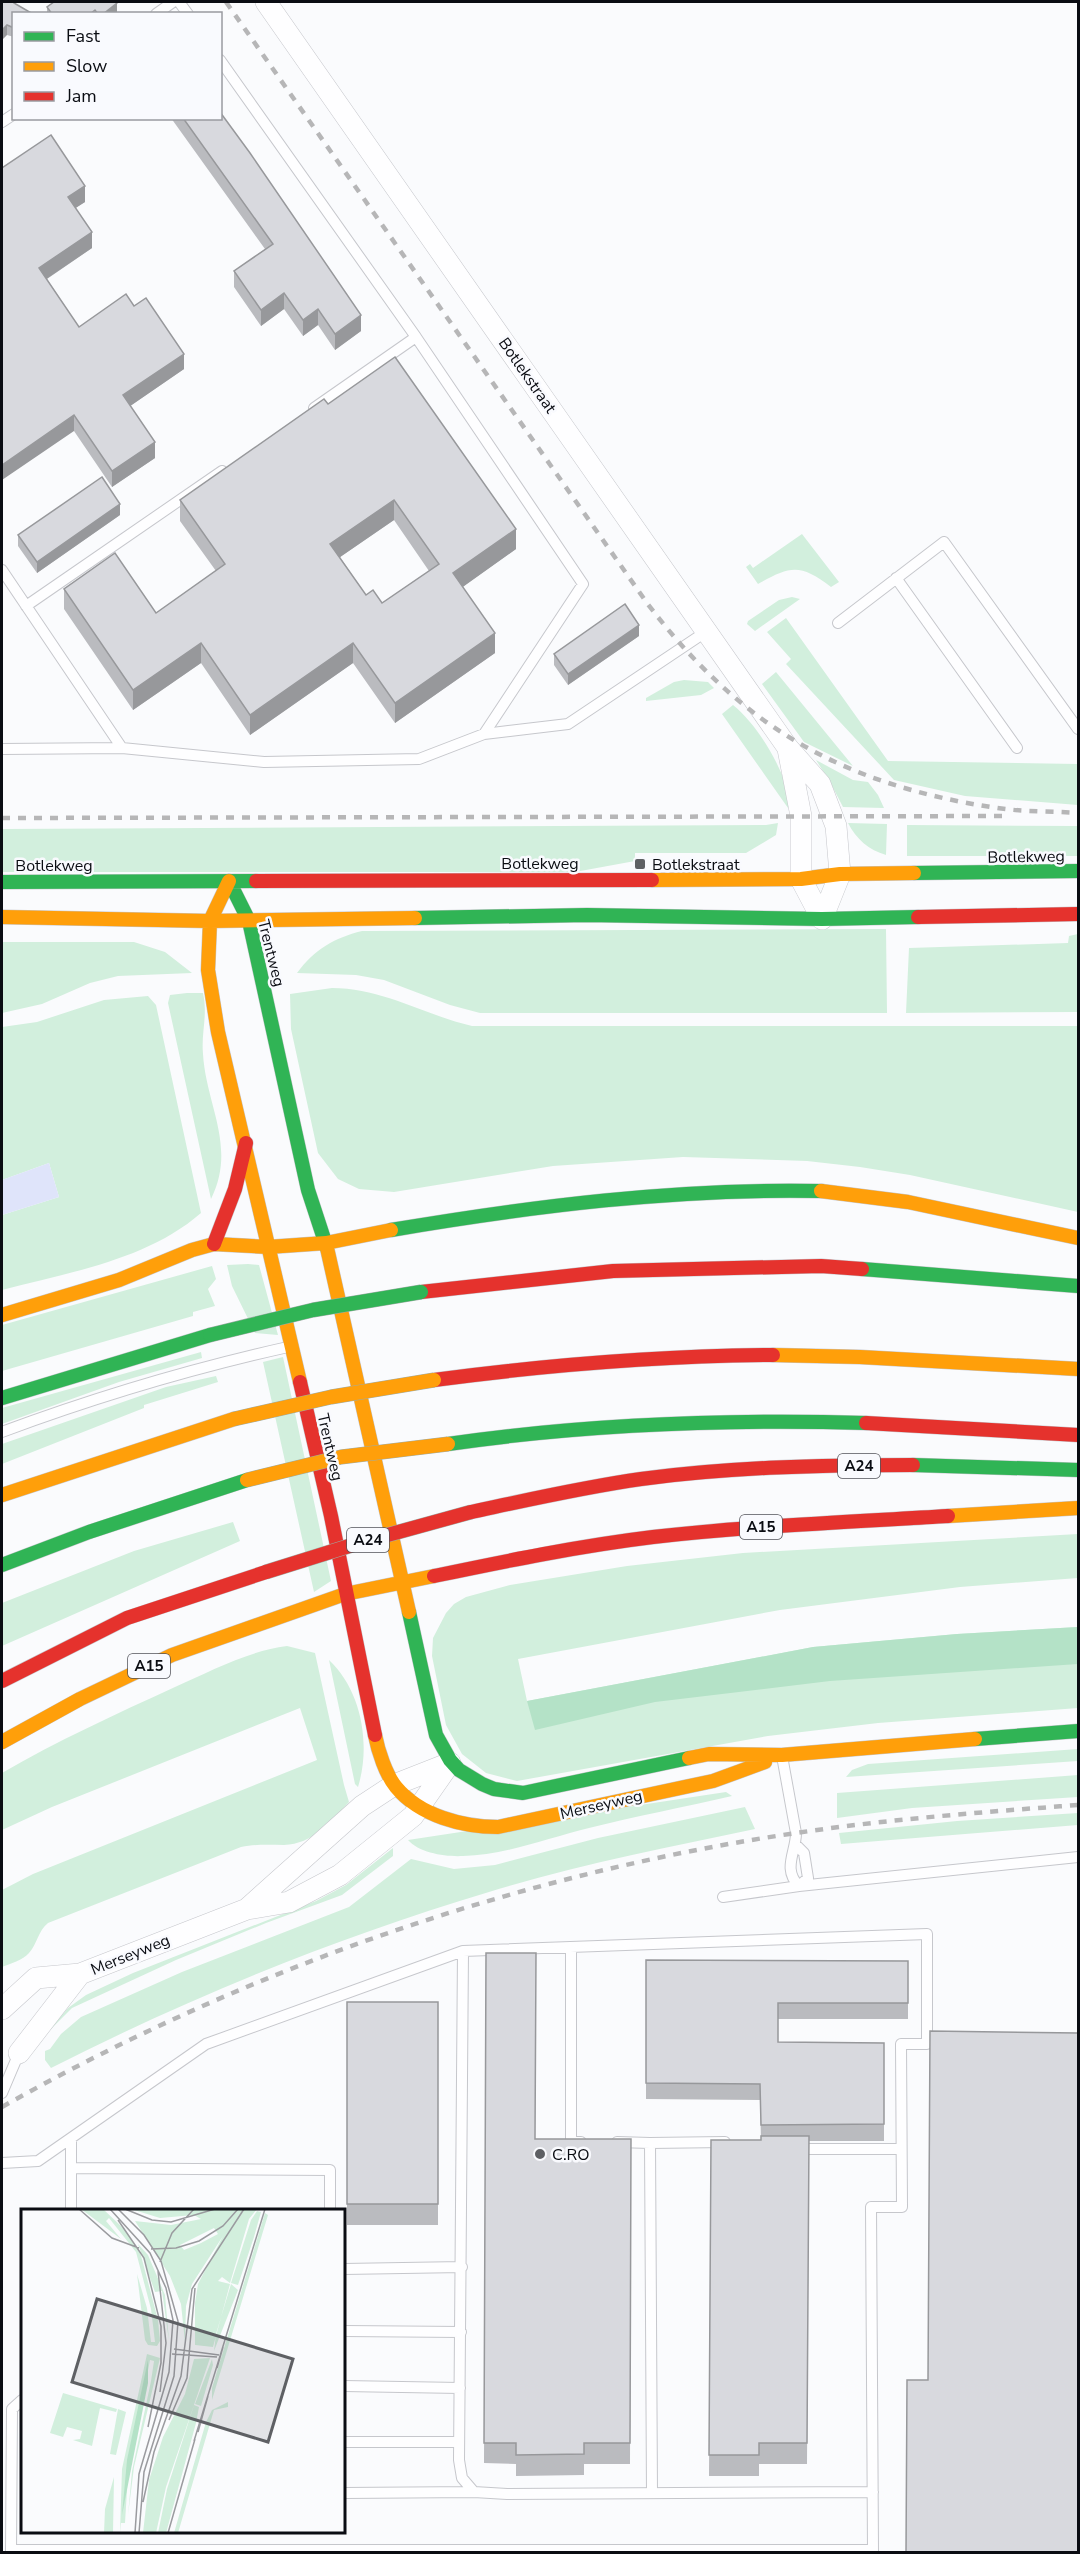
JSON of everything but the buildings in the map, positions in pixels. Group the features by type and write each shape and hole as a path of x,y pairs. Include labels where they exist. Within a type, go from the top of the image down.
{"main road":[{"name":"Botlekweg","path":"2,882 801,879 840,874 1078,871"},
{"name":"Trentweg","path":"230,881 249,921 308,1190 326,1244 436,1735 450,1763"},
{"name":"Trentweg","path":"230,881 210,921 208,970 218,1032 246,1143 290,1346 331,1516 377,1744 394,1785"},
{"path":"2,917 249,921 587,915 822,918 1078,914"},
{"path":"214,1244 235,1189 246,1143"},
{"path":"2,1315 119,1280 192,1250 214,1244 268,1247 326,1244 359,1235 495,1212 594,1201 812,1189 860,1193 1078,1238"},
{"path":"2,1398 210,1335 324,1308 421,1292 545,1276 613,1271 766,1267 857,1269 1078,1286"},
{"path":"2,1495 234,1419 331,1397 520,1368 633,1359 828,1356 1078,1369"},
{"path":"2,1565 89,1532 247,1480 341,1457 501,1436 606,1426 742,1420 893,1424 1078,1435"},
{"name":"A24","path":"2,1681 127,1618 362,1542 471,1512 640,1480 738,1470 881,1465 1078,1470"},
{"name":"A15","path":"2,1742 80,1699 172,1655 345,1593 401,1584 531,1556 652,1537 753,1528 1078,1508"},
{"name":"Merseyweg","path":"450,1763 487,1788 503,1793 523,1793 709,1754 782,1755 1078,1731"},
{"name":"Merseyweg","path":"394,1785 408,1800 448,1820 474,1827 498,1827 713,1781 782,1755"}],"street":[{"name":"Botlekstraat","path":"266,2 788,748 820,784 836,826 840,874 822,918"},
{"name":"Botlekstraat","path":"788,748 801,816 801,879 822,918"},
{"name":"Merseyweg","path":"247,1909 362,1806 394,1785 450,1763"},
{"name":"Merseyweg","path":"2,2009 36,1978 80,1974 247,1909 288,1902 340,1875 413,1816 450,1763"},
{"name":"Merseyweg","path":"19,2053 80,1974"}],"lane":[{"path":"159,12 173,2"},
{"path":"222,63 416,337 583,584 484,734"},
{"path":"299,418 416,337"},
{"path":"26,606 231,465"},
{"path":"838,623 944,542 1078,729"},
{"path":"2,570 122,748"},
{"path":"896,578 1017,748"},
{"path":"2,749 122,748 264,762 419,759 484,734 568,724 708,631"},
{"path":"2,1432 167,1376 290,1346"},
{"path":"782,1755 796,1845 790,1855 793,1880 800,1886"},
{"path":"723,1897 800,1886 1078,1857"},
{"path":"2,2163 39,2161 206,2044 463,1951 927,1934 927,2044 901,2044 902,2207 871,2207 873,2551 11,2551 17,2497 17,2442 12,2409 21,2401"},
{"path":"571,1947 571,2142 726,2142 736,2145"},
{"path":"463,1951 459,2442 462,2478 474,2492"},
{"path":"3,2088 19,2053"},
{"path":"70,2209 71,2139"},
{"path":"650,2142 652,2493"},
{"path":"790,2149 901,2149"},
{"path":"71,2168 330,2170 330,2209"},
{"path":"345,2269 462,2266"},
{"path":"345,2331 461,2332"},
{"path":"345,2386 460,2388"},
{"path":"345,2442 459,2442"},
{"path":"345,2493 873,2492"}],"green space":[{"path":"802,534 839,582 831,587 811,574 795,570 779,574 758,584 746,567 750,564 753,568"},
{"path":"792,597 800,599 755,631 747,624 779,600"},
{"path":"786,618 888,761 1078,764 1078,805 965,796 894,780 786,664 791,659 767,632"},
{"path":"776,672 853,766 804,742 762,684"},
{"path":"684,680 708,682 714,688 701,695 646,701 646,698 674,682"},
{"path":"733,705 761,737 783,776 792,803 788,808 722,714"},
{"path":"816,760 853,780 868,782 884,808 843,807"},
{"path":"778,823 776,835 746,853 635,853 635,861 575,872 2,872 2,829 766,825"},
{"path":"848,823 887,824 886,855 864,843"},
{"path":"907,825 1078,826 1078,856 907,856"},
{"path":"886,929 887,1013 480,1013 450,1005 384,980 356,975 297,973 318,951 343,937 362,931"},
{"path":"1078,934 1078,1012 906,1013 909,948 1068,943 1069,936"},
{"path":"2,942 134,942 165,952 192,973 118,976 90,983 42,1004 2,1013"},
{"path":"332,988 369,992 472,1026 1078,1026 1078,1212 910,1175 860,1167 807,1161 683,1157 553,1166 394,1192 359,1189 338,1179 318,1153 291,1029 290,994"},
{"path":"203,993 205,1073 221,1144 218,1180 211,1199 168,1003 170,995"},
{"path":"148,996 156,1005 201,1213 180,1229 132,1253 81,1270 2,1290 2,1215 59,1197 49,1163 2,1180 2,1027 37,1022 104,1000"},
{"path":"227,1265 259,1265 278,1335 255,1333 232,1286"},
{"path":"212,1266 216,1279 208,1289 215,1306 193,1312 193,1316 2,1371 2,1325"},
{"path":"201,1352 202,1358 119,1382 2,1424 2,1408"},
{"path":"283,1357 331,1581 314,1592 263,1362"},
{"path":"216,1376 218,1382 144,1405 144,1408 2,1464 2,1444 166,1387"},
{"path":"233,1522 240,1541 2,1646 2,1603 134,1551"},
{"path":"1078,1534 1078,1578 960,1587 780,1610 518,1659 527,1701 813,1647 957,1634 1078,1627 1078,1708 878,1723 768,1736 517,1781 486,1773 462,1754 446,1725 432,1656 433,1638 446,1613 454,1604 466,1597 510,1585 627,1566 743,1553"},
{"path":"1078,1627 1078,1664 830,1681 655,1702 535,1730 527,1701 813,1647 957,1634"},
{"path":"287,1646 315,1653 349,1802 321,1831 304,1841 284,1845 241,1847 48,1923 26,1955 2,1967 2,1890 33,1874 317,1760 300,1708 52,1807 2,1830 2,1773 87,1728 216,1668 258,1652"},
{"path":"329,1660 349,1687 361,1719 364,1754 358,1787 355,1784"},
{"path":"1078,1749 1078,1761 846,1777 852,1770 868,1764"},
{"path":"1078,1775 1078,1797 912,1808 837,1818 837,1793"},
{"path":"726,1792 732,1796 607,1824 495,1853 463,1856 441,1855 419,1848 408,1840"},
{"path":"745,1807 755,1829 555,1873 432,1910 266,1970 158,2017 51,2068 45,2060 45,2051 50,2049 61,2034 81,2017 182,1972 349,1907 411,1859 454,1869 495,1865 598,1838"},
{"path":"1078,1813 1078,1825 841,1844 839,1833 957,1821"},
{"path":"393,1848 393,1856 342,1895 176,1960 72,2008 43,2037 68,2008 86,1995 133,1973 316,1901 346,1885"}],"water":[{"path":"49,1163 59,1197 2,1215 2,1180"}],"railway":[{"path":"226,2 647,603 683,646 720,684 758,716 800,743 843,766 891,784 942,798 997,808 1078,813"},
{"path":"2,818 1007,816"},
{"path":"2,2107 95,2057 287,1970 487,1901 589,1874 692,1851 796,1833 972,1813 1078,1805"}],"traffic: fast":[{"path":"914,873 1078,871"},
{"path":"229,881 249,921 308,1190 327,1248"},
{"path":"2,882 256,881"},
{"path":"415,918 587,915 822,919 918,917"},
{"path":"391,1230 498,1213 605,1200 713,1192 821,1191"},
{"path":"862,1269 1078,1286"},
{"path":"210,1335 313,1310 421,1292"},
{"path":"2,1398 210,1335"},
{"path":"448,1444 500,1437 656,1424 866,1423"},
{"path":"913,1465 1078,1470"},
{"path":"2,1565 89,1532 247,1480"},
{"path":"409,1612 436,1735 450,1760 459,1770 482,1784 494,1789 523,1793 689,1758"},
{"path":"975,1739 1078,1731"}],"traffic: slow":[{"path":"652,880 801,879 840,874 914,873"},
{"path":"229,881 210,921 208,970 218,1032 300,1382"},
{"path":"2,917 210,921 415,918"},
{"path":"821,1191 908,1202 1078,1238"},
{"path":"2,1315 119,1280 192,1250 214,1244 268,1247 326,1243 391,1230"},
{"path":"327,1248 409,1612"},
{"path":"773,1355 860,1357 1078,1369"},
{"path":"234,1419 331,1397 434,1380"},
{"path":"2,1495 234,1419"},
{"path":"247,1480 341,1457 448,1444"},
{"path":"948,1516 1078,1508"},
{"path":"2,1742 80,1699 172,1655 345,1594 434,1576"},
{"path":"375,1735 389,1776 406,1797 443,1818 471,1825 498,1827 713,1781 765,1762"},
{"path":"689,1758 709,1754 782,1755 975,1739"}],"traffic: jam":[{"path":"256,881 652,880"},
{"path":"918,917 1078,914"},
{"path":"214,1244 235,1189 246,1143"},
{"path":"421,1292 613,1271 821,1266 862,1269"},
{"path":"434,1380 604,1362 773,1355"},
{"path":"300,1382 331,1516 375,1735"},
{"path":"866,1423 1078,1435"},
{"path":"471,1512 598,1486 675,1475 777,1468 913,1465"},
{"path":"266,1572 362,1542 471,1512"},
{"path":"434,1576 570,1549 653,1537 763,1527 948,1516"},
{"path":"2,1681 127,1618 266,1572"}],"place":[{"name":"Botlekstraat","path":"640,864"},
{"name":"C.RO","path":"540,2154"}]}
